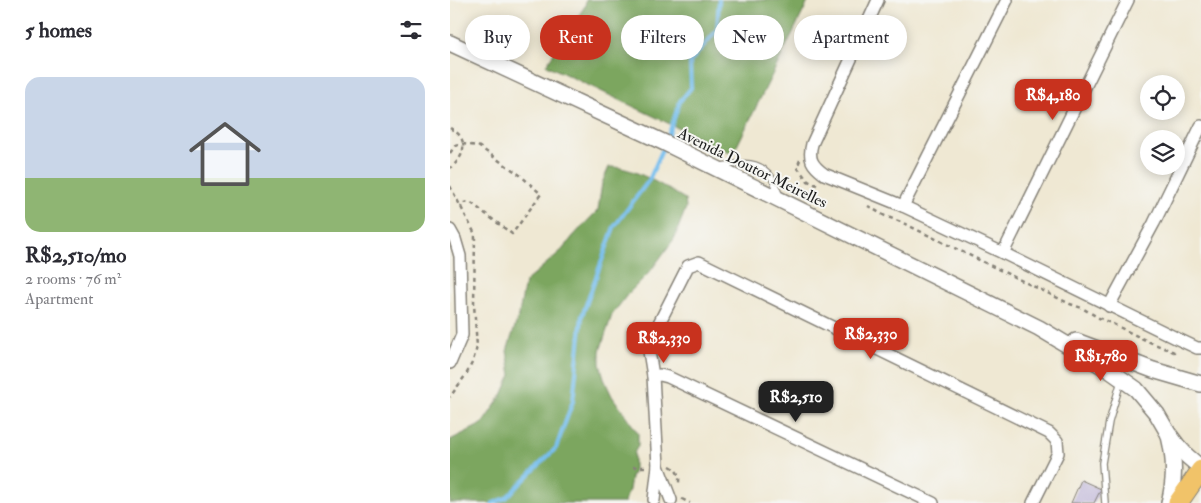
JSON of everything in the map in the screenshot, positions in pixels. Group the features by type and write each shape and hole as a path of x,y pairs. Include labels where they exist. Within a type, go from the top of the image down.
{"main road":[{"path":"1178,503 1201,469"}],"street":[{"path":"878,0 812,144 809,153 816,168 824,174 903,206 1180,340 1201,348"},
{"path":"903,206 1007,0"},
{"path":"1003,253 1128,0"},
{"name":"Avenida Doutor Meirelles","path":"450,43 656,139 1039,328 1109,370 1136,389 1157,414 1168,432 1187,456 1201,469"},
{"path":"1109,306 1154,223 1201,126"},
{"path":"450,230 460,256 462,335 450,363"},
{"path":"652,501 658,466 653,376 648,344 688,266 699,262 1050,433 1057,441 1058,452 1033,503"},
{"name":"Avenida Doutor Meirelles","path":"1039,328 1154,370 1201,384"},
{"path":"653,376 668,377 933,503"},
{"name":"Avenida Doutor Meirelles","path":"1168,432 1174,469 1169,503"},
{"path":"658,466 672,502"},
{"path":"652,501 662,497 672,502"}],"lane":[{"path":"1106,503 1102,463 1108,422 1122,379"}],"path":[{"path":"450,128 459,135 463,153 459,161 450,168"},
{"path":"450,152 455,146 462,144 478,146 520,175 541,194 512,234 470,202 463,204 461,207 450,186"},
{"path":"810,156 799,161 798,167 808,181 819,185"},
{"path":"863,204 1147,341 1174,352 1180,340"}],"green space":[{"path":"586,0 809,0 802,15 794,15 794,30 784,51 784,15 714,15 714,60 779,60 733,154 546,65 549,60 611,60 611,15 579,15 585,6"},
{"path":"609,167 628,170 658,183 685,199 686,208 674,239 649,273 627,295 612,315 600,351 600,364 605,381 612,396 638,433 638,446 634,453 634,471 624,503 450,503 450,440 482,424 502,395 511,375 507,351 519,314 525,282 562,250 598,210 602,183"}],"building":[{"path":"1081,480 1101,489 1094,503 1071,503"}],"waterway":[{"path":"667,139 680,101 691,88 690,62 717,30 719,0"},
{"path":"493,503 506,498 556,448 573,401 582,316 614,227 649,180 664,146"}]}
